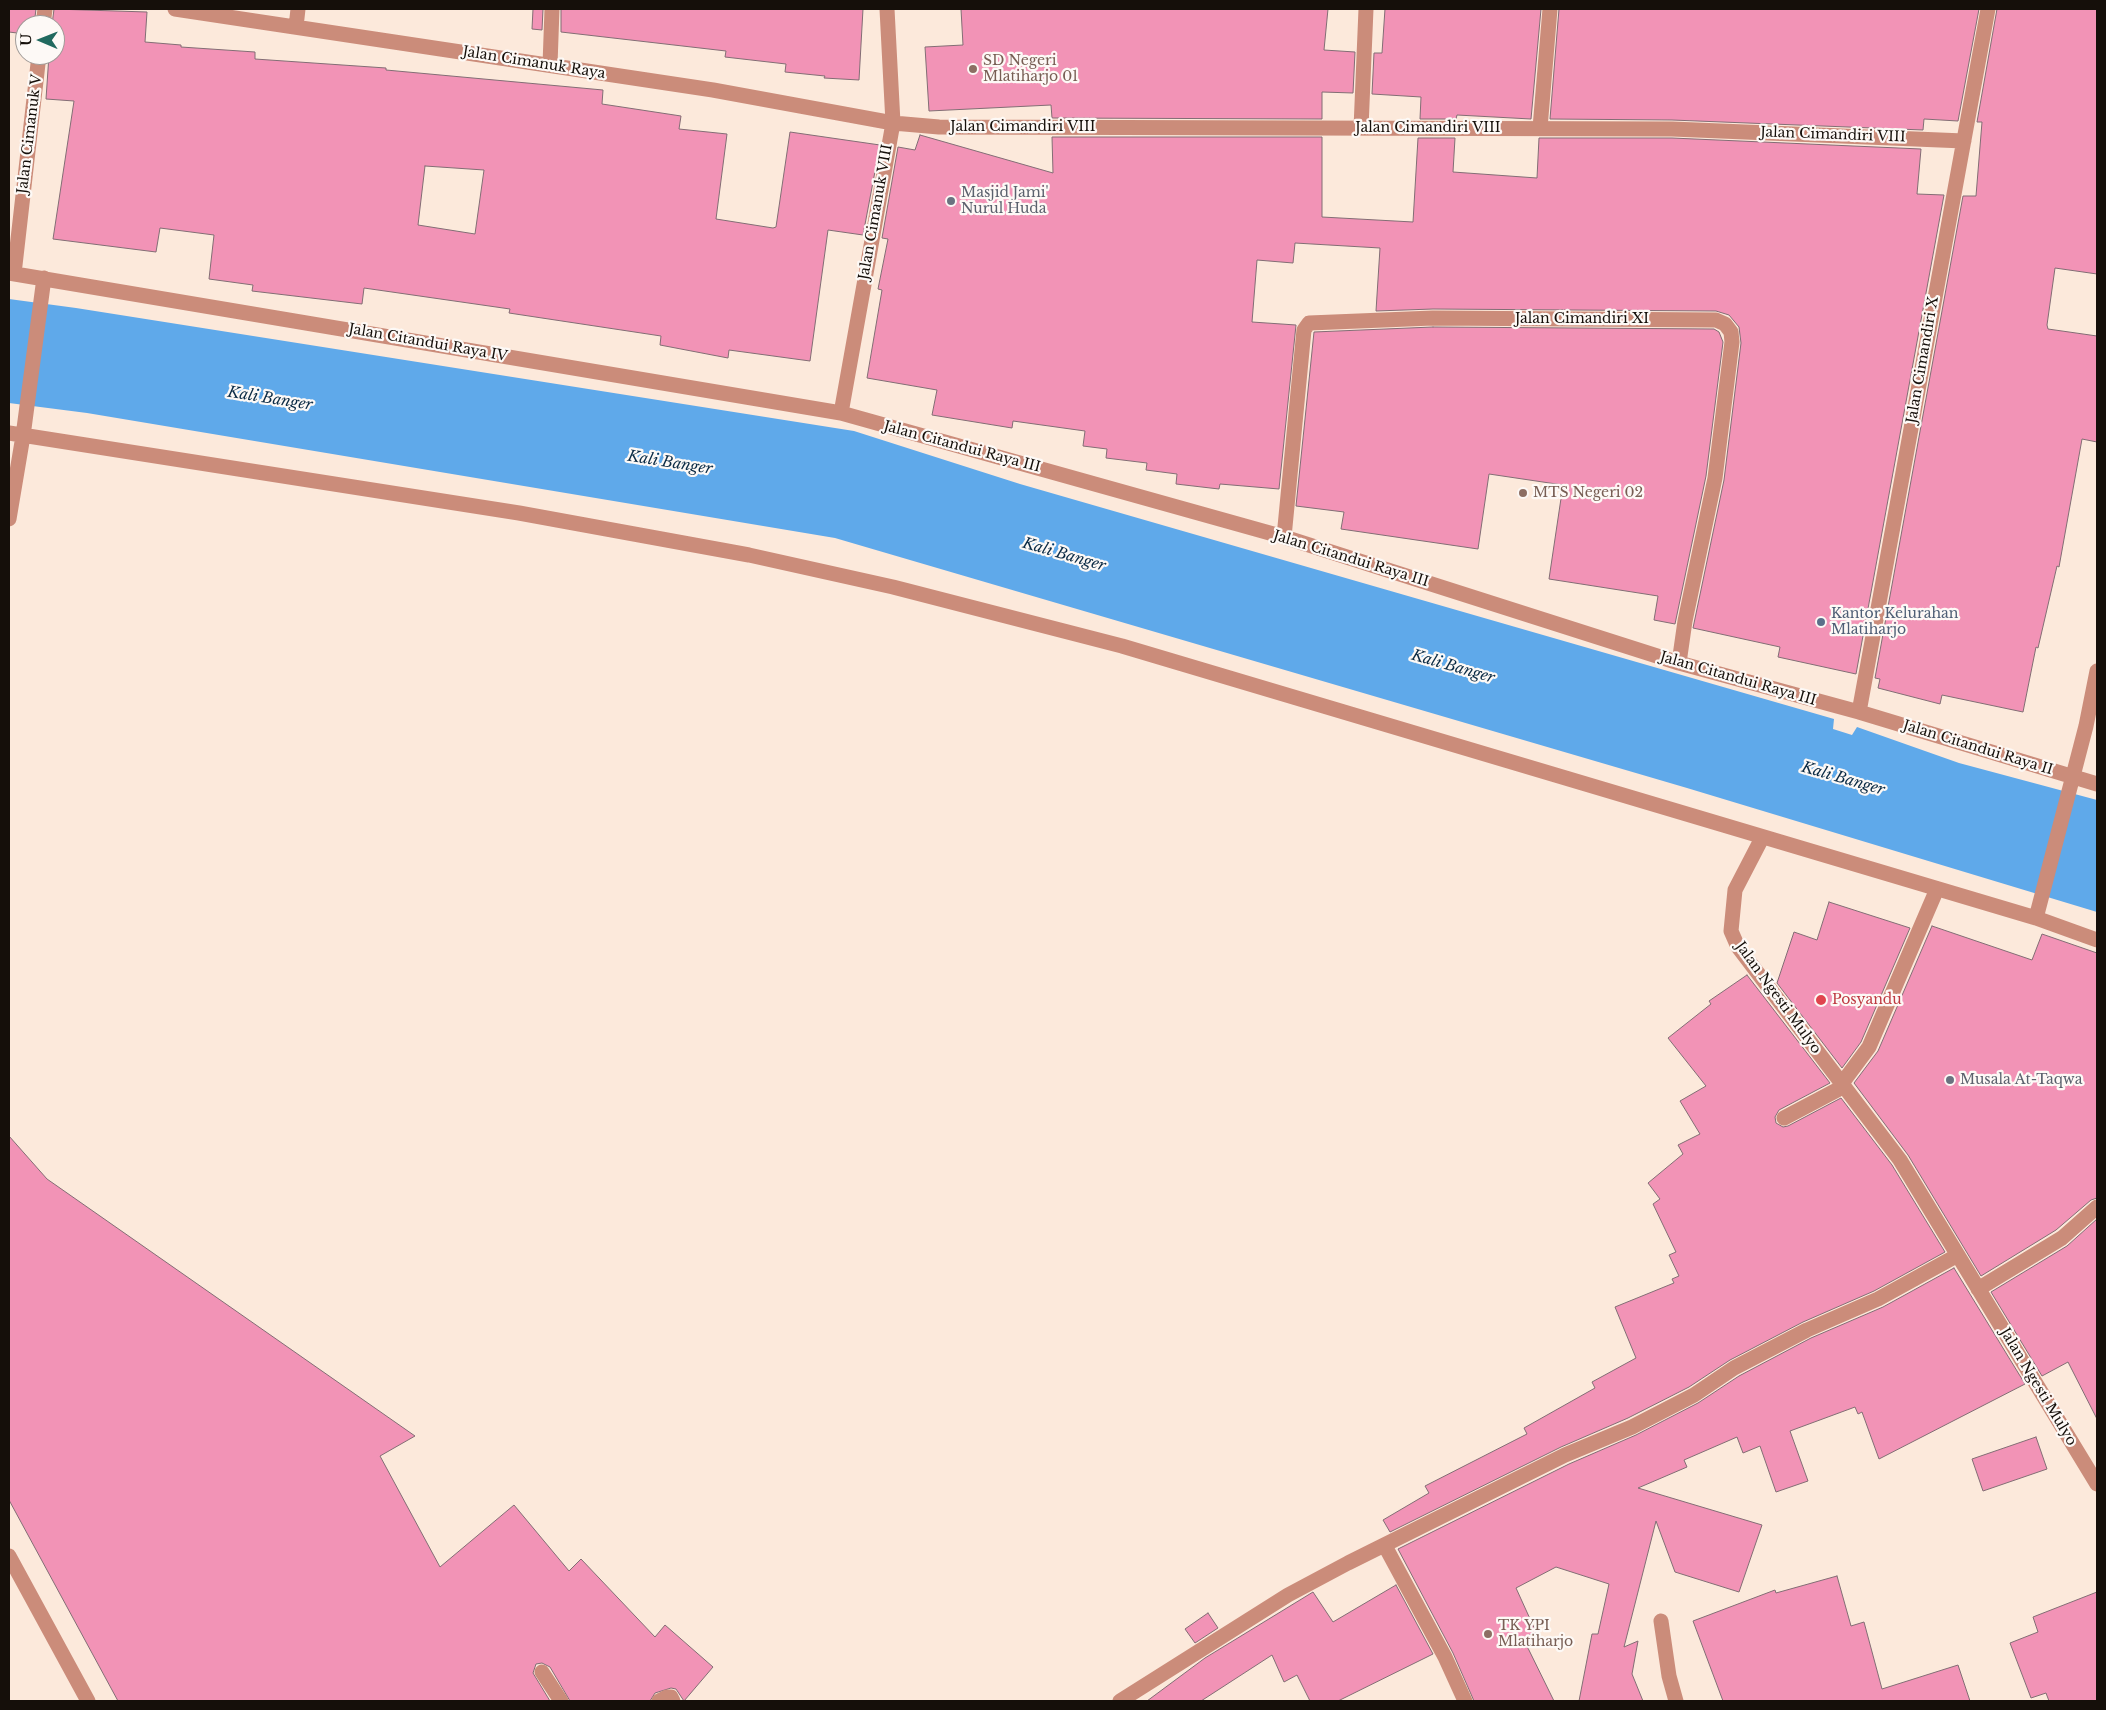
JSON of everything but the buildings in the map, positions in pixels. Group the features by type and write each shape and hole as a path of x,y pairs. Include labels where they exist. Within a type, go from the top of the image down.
{"street":[{"name":"Jalan Cimanuk Raya","path":"175,9 713,90 893,123"},
{"path":"296,27 298,9"},
{"path":"550,65 552,9"},
{"name":"Jalan Cimanuk VIII","path":"841,413 893,123 887,9"},
{"path":"1361,128 1366,9"},
{"path":"1540,128 1550,9"},
{"name":"Jalan Cimandiri X","path":"1859,712 1988,9"},
{"name":"Jalan Cimanuk V","path":"11,273 38,65"},
{"name":"Jalan Cimandiri VIII","path":"893,123 939,127 1672,129 1964,140"},
{"name":"Jalan Citandui Raya IV","path":"11,273 841,413"},
{"path":"9,518 16,435 26,408 44,278"},
{"name":"Jalan Cimandiri XI","path":"1284,537 1304,330 1309,323 1433,318 1716,320 1725,324 1731,332 1732,342 1715,478 1685,622 1679,663"},
{"name":"Jalan Citandui Raya III","path":"841,413 1284,537 1679,663 1859,712"},
{"path":"16,435 519,513 749,555 893,588 1122,646 2036,918 2097,940"},
{"path":"2036,918 2042,901 2072,780 2097,671"},
{"name":"Jalan Citandui Raya II","path":"1859,712 2072,780 2097,784"},
{"name":"Jalan Ngesti Mulyo","path":"1762,838 1735,890 1731,931 1738,947 1900,1160 2097,1484"},
{"path":"1784,1118 1837,1090 1869,1047 1937,889"},
{"path":"1978,1289 2062,1238 2097,1207"},
{"path":"1120,1701 1288,1595 1437,1518 1565,1455 1632,1427 1694,1395 1742,1363 1807,1330 1878,1298 1958,1255"},
{"path":"1386,1546 1445,1658 1465,1701"},
{"path":"9,1556 88,1701"},
{"path":"1661,1621 1668,1676 1676,1701"},
{"path":"542,1672 560,1701"},
{"path":"659,1701 669,1696 673,1701"}],"water":[{"name":"Kali Banger","path":"9,299 854,431 1020,484 1834,719 1833,729 1852,735 1857,727 1959,763 2097,800 2097,912 1687,788 835,538 87,413 9,403"}],"place":[{"name":"SD Negeri Mlatiharjo 01","path":"973,69"},
{"name":"Masjid Jami' Nurul Huda","path":"951,201"},
{"name":"MTS Negeri 02","path":"1523,493"},
{"name":"Kantor Kelurahan Mlatiharjo","path":"1821,622"},
{"name":"Posyandu","path":"1821,1000"},
{"name":"Musala At-Taqwa","path":"1950,1080"},
{"name":"TK YPI Mlatiharjo","path":"1488,1634"}]}
